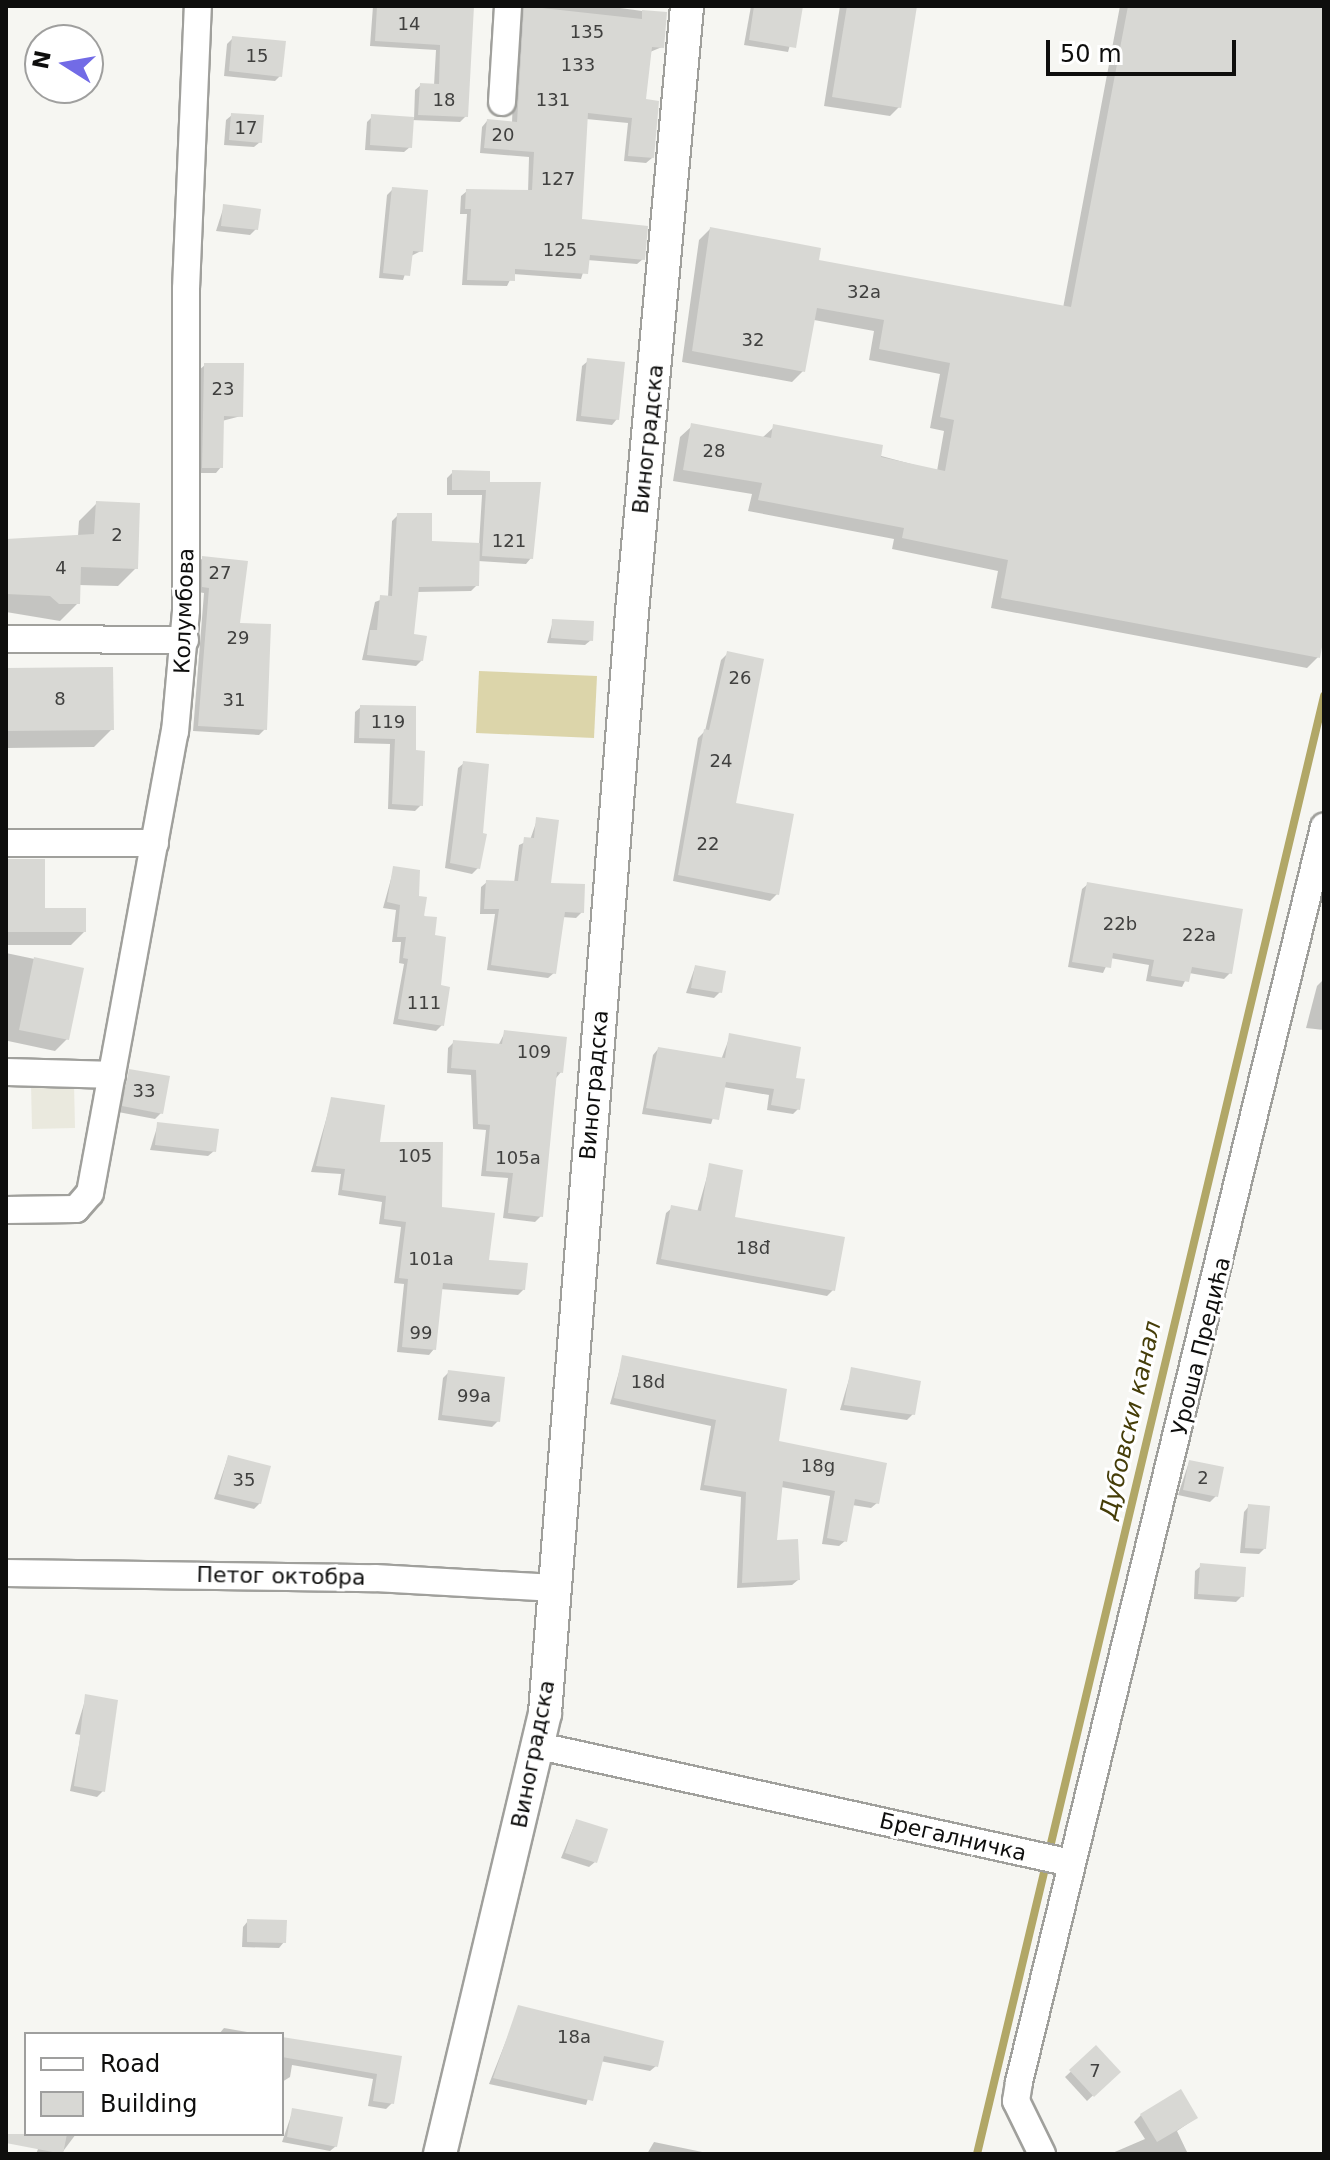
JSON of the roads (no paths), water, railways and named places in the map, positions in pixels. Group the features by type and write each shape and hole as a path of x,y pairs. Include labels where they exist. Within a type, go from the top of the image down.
{"street":[{"name":"Колумбова","path":"6,1210 82,1206 93,1183 155,843 185,640 186,289 198,6"},
{"path":"502,102 508,6"},
{"name":"Виноградска","path":"440,2154 539,1746 556,1588 633,601 687,6"},
{"path":"6,639 185,640"},
{"name":"Уроша Предића","path":"1065,1862 1205,1331 1324,827"},
{"path":"6,843 155,843"},
{"path":"6,1072 112,1075"},
{"name":"Петог октобра","path":"6,1573 375,1578 556,1588"},
{"name":"Брегалничка","path":"539,1746 1065,1862"},
{"path":"1042,2154 1017,2092 1065,1862"}],"waterway":[{"name":"Дубовски канал","path":"977,2154 1324,696"}]}
